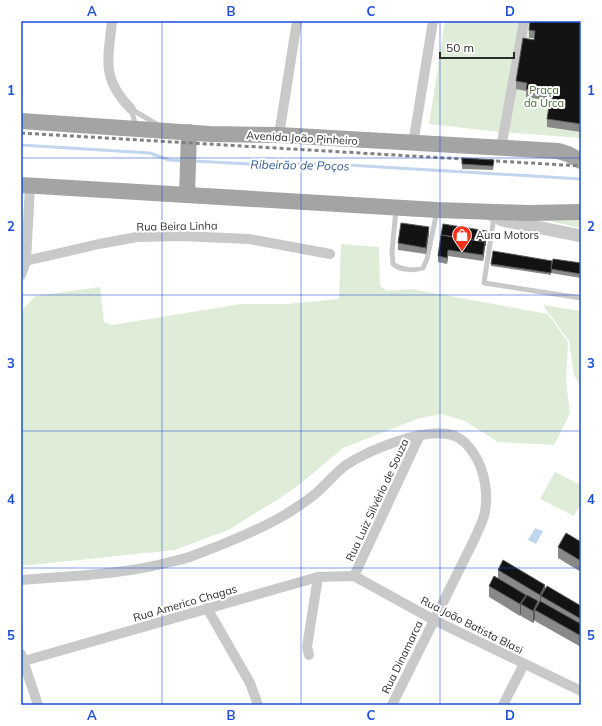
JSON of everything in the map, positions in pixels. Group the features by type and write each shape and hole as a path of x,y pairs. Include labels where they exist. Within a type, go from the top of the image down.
{"main road":[{"name":"Avenida João Pinheiro","path":"21,121 169,131 189,137 279,135 413,144 558,151 568,154 581,161"},
{"path":"187,195 189,137"},
{"path":"558,151 581,149"},
{"path":"26,186 491,214 581,212"}],"street":[{"path":"112,21 107,64 111,80 120,97 131,109"},
{"path":"279,135 297,21"},
{"path":"413,144 433,21"},
{"path":"501,148 524,21"},
{"path":"21,275 23,262 26,186"},
{"path":"491,214 509,221 581,236"},
{"name":"Rua Beira Linha","path":"23,262 99,244 137,237 181,236 249,239 330,254"},
{"name":"Rua Dinamarca","path":"21,580 107,574 146,568 190,557 256,531 288,513 315,494 345,466 365,454 391,443 420,435 437,433 454,436 467,444 478,459 484,478 486,498 484,515 475,538 392,705"},
{"name":"Rua Luiz Silvério de Souza","path":"354,576 420,435"},
{"name":"Rua Americo Chagas","path":"23,658 318,577 354,576"},
{"name":"Rua João Batista Blasi","path":"354,576 434,620 581,691"},
{"path":"309,655 307,647 318,577"},
{"path":"207,608 250,683 258,705"},
{"path":"23,658 38,705"},
{"path":"503,705 524,664"}],"lane":[{"path":"131,109 138,129"},
{"path":"131,109 169,131"},
{"path":"396,208 392,252 394,264 397,267 418,270 423,268 427,259 437,210"},
{"path":"491,214 484,283 581,298"}],"green space":[{"path":"445,21 581,21 581,138 500,132 429,124"},
{"path":"522,215 581,217 581,228"},
{"path":"341,244 379,247 380,286 387,291 411,289 548,314 568,342 566,382 570,413 554,445 498,442 465,421 441,414 417,419 343,448 300,484 228,530 175,550 21,566 21,312 35,296 100,287 104,322 112,325 241,304 286,304 339,299"},
{"path":"543,305 581,311 581,387 574,375 569,341"},
{"path":"555,472 581,485 581,503 574,516 540,499"}],"water":[{"path":"535,528 543,531 536,544 528,540"}],"building":[{"name":"Praça da Urca","path":"530,21 581,21 581,124 547,119 551,93 526,89 527,83 516,81 523,38 534,40 535,31 529,30"},
{"path":"462,158 494,160 493,166 462,164"},
{"path":"401,223 429,227 426,248 398,243"},
{"path":"443,224 487,231 485,246 485,242 441,235"},
{"path":"441,235 485,242 483,255 448,250 447,258 438,256"},
{"path":"493,251 552,261 551,273 491,264"},
{"path":"553,259 581,263 581,274 551,269"},
{"path":"566,533 581,542 581,561 558,547"},
{"path":"503,560 545,585 540,595 498,570"},
{"path":"494,576 526,595 520,604 489,586"},
{"path":"547,586 581,606 581,619 541,596"},
{"path":"527,595 538,601 533,611 521,604"},
{"path":"540,601 581,624 581,636 535,610"}],"waterway":[{"name":"Ribeirão de Poços","path":"21,145 150,153 169,160 184,161"},
{"name":"Ribeirão de Poços","path":"193,161 250,164 331,164 581,179"}],"railway":[{"path":"21,133 581,166"}],"place":[{"name":"Aura Motors","path":"462,252"}]}
